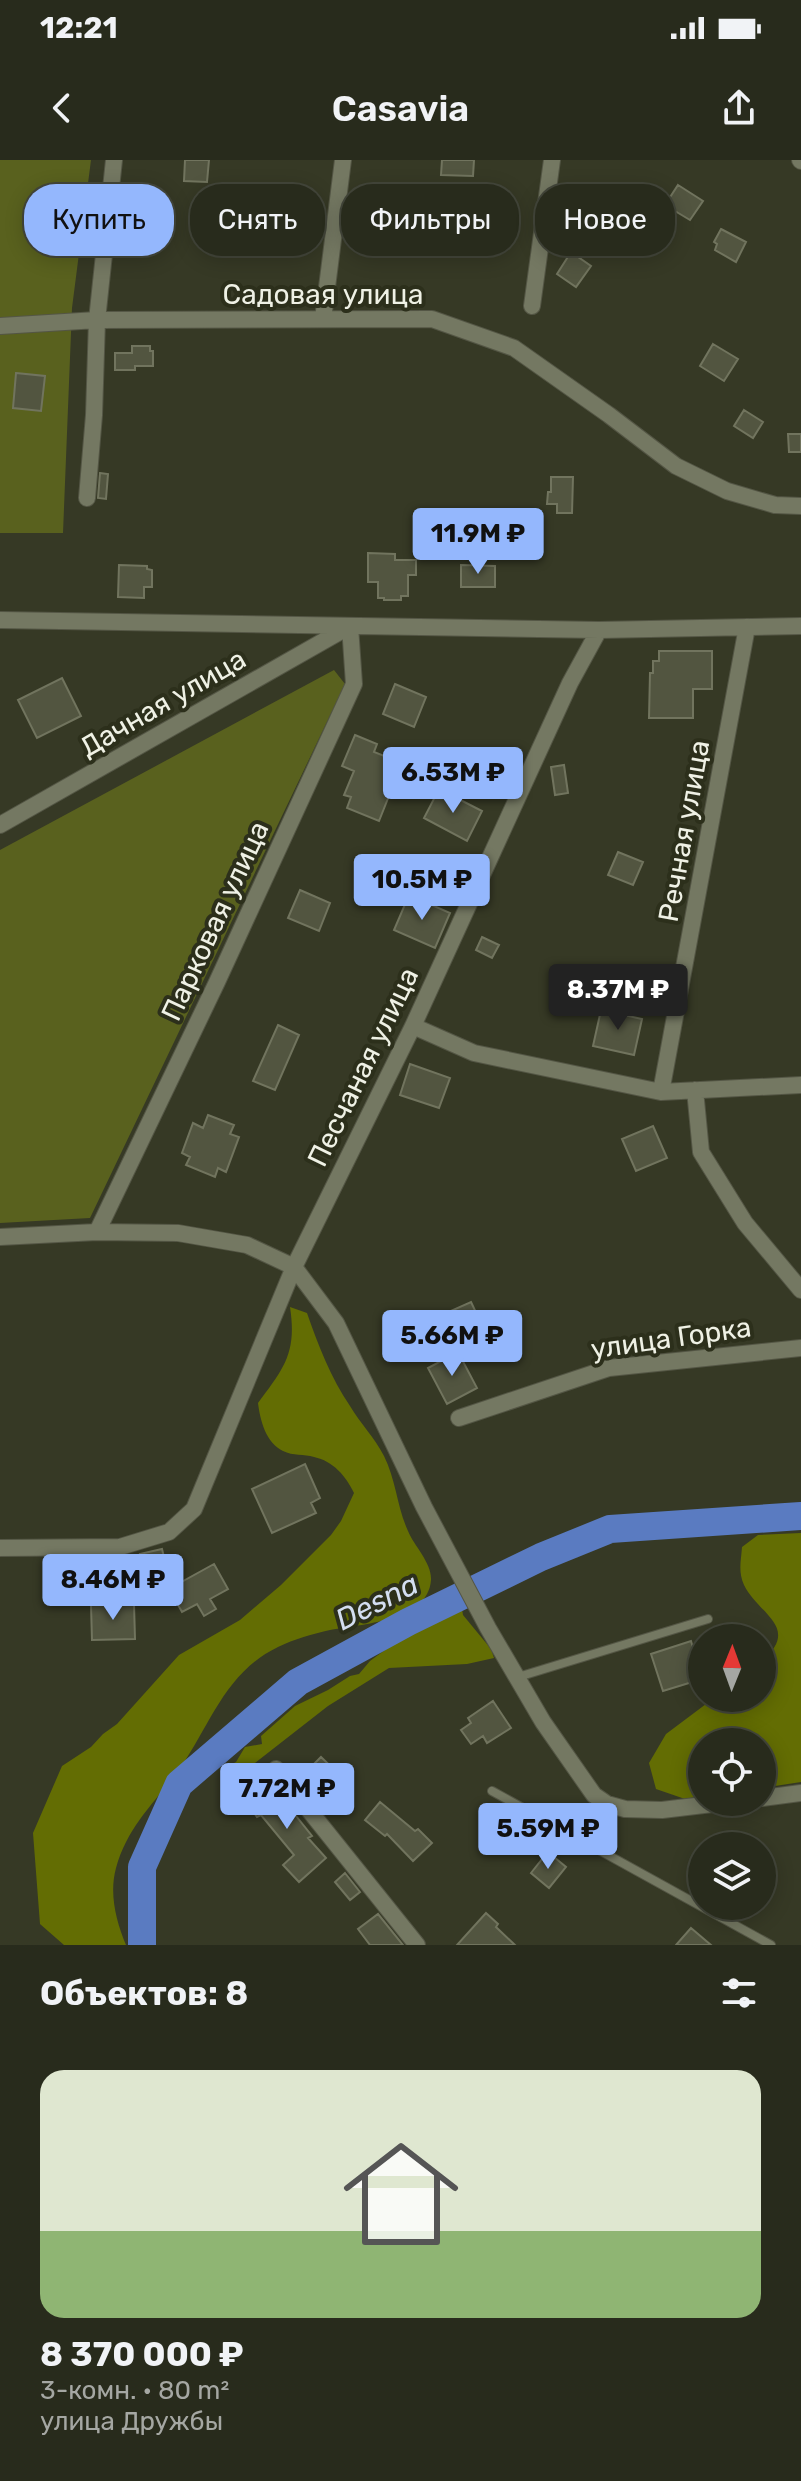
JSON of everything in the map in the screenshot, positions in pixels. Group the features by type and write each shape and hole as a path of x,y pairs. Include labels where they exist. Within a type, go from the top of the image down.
{"street":[{"path":"87,498 94,415 89,321 114,160"},
{"path":"323,319 343,160"},
{"path":"532,306 552,160"},
{"name":"Садовая улица","path":"0,326 89,321 432,319 514,348 676,466 727,491 775,505 801,506"},
{"path":"0,620 599,630 801,626"},
{"name":"Дачная улица","path":"0,825 350,626"},
{"name":"Парковая улица","path":"97,1232 354,684 350,626"},
{"name":"Речная улица","path":"661,1092 747,627"},
{"name":"Песчаная улица","path":"0,1548 120,1547 169,1532 194,1509 294,1267 413,1026 570,683 599,630"},
{"path":"413,1026 474,1053 661,1092 801,1085"},
{"path":"695,1090 701,1152 745,1223 801,1290"},
{"path":"0,1237 97,1232 178,1233 247,1245 294,1267 336,1323 448,1554 488,1628 552,1734 594,1795 607,1804 625,1809 688,1807"},
{"name":"улица Горка","path":"459,1418 609,1368 801,1348"},
{"path":"276,1769 417,1945"},
{"path":"776,1796 801,1793"}],"lane":[{"path":"518,1677 708,1619"},
{"path":"492,1791 771,1945"},
{"path":"585,1844 607,1804"}],"green space":[{"path":"0,160 91,160 88,184 24,184 24,256 79,256 72,308 63,533 0,533"},
{"path":"334,670 345,684 90,1218 0,1223 0,850"},
{"path":"290,1307 307,1313 337,1384 384,1456 404,1522 429,1567 431,1580 427,1594 406,1613 297,1639 278,1647 245,1670 221,1700 181,1767 143,1815 121,1853 114,1878 113,1897 126,1945 64,1945 40,1924 33,1833 62,1766 91,1747 117,1724 179,1655 240,1620 281,1585 331,1535 354,1493 343,1475 327,1462 287,1453 277,1447 262,1424 258,1403 275,1380 290,1348"},
{"path":"801,1533 801,1782 776,1786 776,1728 688,1728 688,1798 685,1799 656,1789 649,1763 666,1734 695,1712 776,1712 776,1624 744,1585 740,1571 742,1547 758,1535"},
{"path":"462,1609 463,1615 491,1649 494,1658 467,1664 389,1668 328,1706 251,1766 234,1771 228,1766 236,1762 245,1747 262,1744 261,1736 295,1706 359,1674 370,1661 412,1630"}],"building":[{"path":"185,160 209,160 207,182 184,181"},
{"path":"442,160 474,160 473,176 441,175"},
{"path":"678,185 703,201 690,220 675,211 675,190"},
{"path":"721,229 746,242 736,262 715,250 717,244 714,242"},
{"path":"568,256 577,256 591,266 576,287 557,274"},
{"path":"713,344 738,359 724,381 700,366"},
{"path":"132,346 150,346 153,366 115,370 115,353 132,353"},
{"path":"16,373 45,376 41,411 13,408"},
{"path":"744,410 763,422 753,438 734,426"},
{"path":"788,434 801,434 801,452 789,452"},
{"path":"100,473 108,474 106,499 98,498"},
{"path":"551,477 573,477 572,513 557,513 557,504 547,504"},
{"path":"368,553 395,554 395,560 416,560 416,575 408,575 408,596 401,596 401,600 378,598 378,582 368,582"},
{"path":"119,565 147,566 152,570 152,587 144,587 144,598 118,597"},
{"path":"461,565 495,566 495,587 461,587"},
{"path":"659,651 712,651 712,689 693,689 693,718 649,718 650,673 653,673 653,661 659,661"},
{"path":"62,678 81,716 37,738 18,700"},
{"path":"395,684 426,697 414,727 383,714"},
{"path":"355,735 377,744 374,752 402,763 379,821 347,808 351,797 344,795 354,771 342,766"},
{"path":"564,765 568,793 555,795 551,767"},
{"path":"439,789 482,811 467,841 424,818"},
{"path":"618,852 643,862 633,885 608,875"},
{"path":"300,890 330,903 319,931 288,918"},
{"path":"409,895 450,913 435,948 394,930"},
{"path":"482,937 499,945 492,958 476,950"},
{"path":"601,1010 642,1019 634,1055 593,1046"},
{"path":"278,1025 299,1035 275,1090 253,1081"},
{"path":"410,1064 450,1078 439,1108 400,1095"},
{"path":"208,1115 234,1125 230,1134 239,1137 226,1172 218,1168 215,1177 186,1165 190,1157 182,1153 193,1123 203,1128"},
{"path":"653,1126 667,1158 636,1171 622,1139"},
{"path":"471,1302 480,1321 452,1333 444,1314"},
{"path":"458,1352 477,1388 447,1404 428,1368"},
{"path":"305,1464 320,1498 311,1503 316,1513 272,1533 252,1489"},
{"path":"162,1549 171,1586 150,1591 140,1554"},
{"path":"214,1564 228,1589 210,1599 216,1609 204,1616 197,1604 182,1612 169,1589"},
{"path":"134,1604 135,1639 92,1640 91,1605"},
{"path":"688,1642 688,1683 663,1691 651,1654"},
{"path":"493,1701 511,1728 487,1743 483,1736 471,1744 461,1730 471,1723 468,1718"},
{"path":"321,1757 344,1779 332,1791 309,1769"},
{"path":"270,1783 312,1836 308,1838 326,1858 299,1882 283,1865 294,1855 245,1800"},
{"path":"380,1802 432,1843 413,1861 387,1834 385,1836 365,1820"},
{"path":"554,1857 566,1867 549,1888 531,1873 543,1858 549,1863"},
{"path":"345,1873 360,1892 350,1900 335,1882"},
{"path":"486,1913 515,1945 457,1945"},
{"path":"378,1914 403,1945 370,1945 358,1929"},
{"path":"691,1928 711,1945 676,1945"}],"waterway":[{"name":"Desna","path":"142,1945 142,1867 179,1784 298,1682 408,1622 541,1557 610,1529 801,1516"}]}
